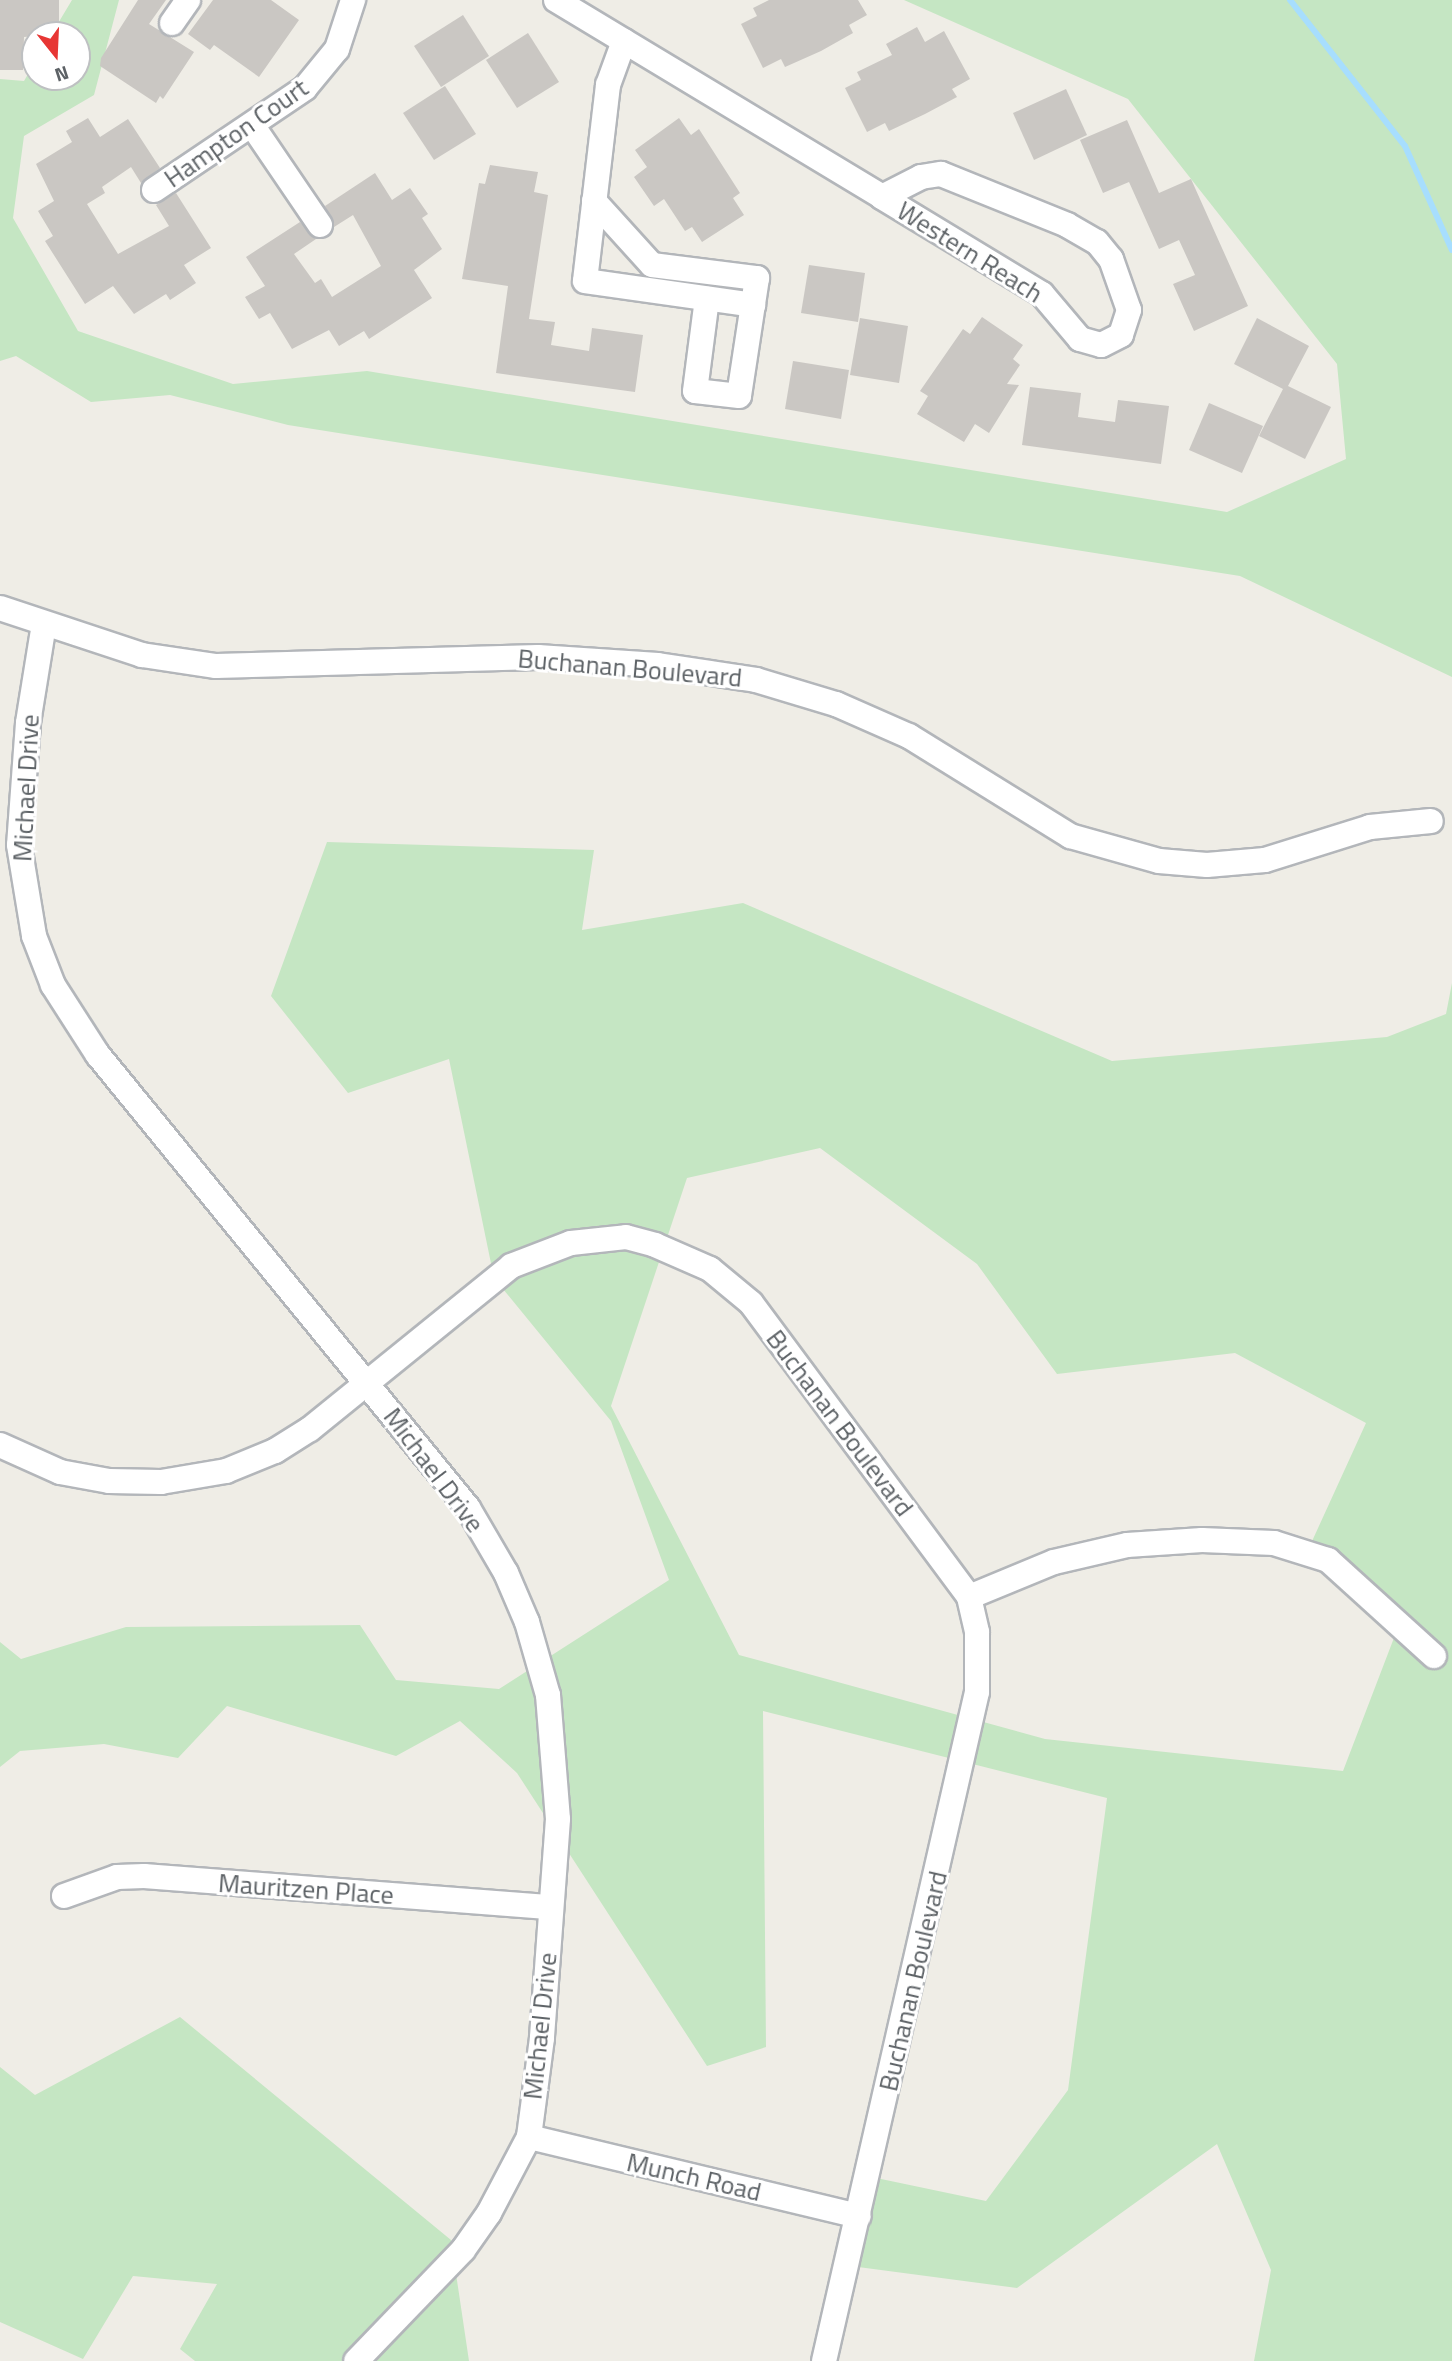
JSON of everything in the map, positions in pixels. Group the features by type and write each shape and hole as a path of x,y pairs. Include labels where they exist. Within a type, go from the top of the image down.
{"street":[{"path":"172,23 188,0"},
{"name":"Hampton Court","path":"154,190 305,88 325,68 341,40 353,0"},
{"name":"Western Reach","path":"556,0 1042,294 1080,339 1101,345 1111,342 1128,325 1129,310 1111,259 1085,234 941,174 921,177 882,197"},
{"path":"624,41 608,85 585,281 752,306"},
{"path":"252,125 320,225"},
{"path":"594,201 652,265 757,278 739,396 695,391 707,299"},
{"path":"649,290 652,265"},
{"name":"Buchanan Boulevard","path":"0,608 142,655 216,666 270,668 419,658 538,657 658,665 756,680 836,704 909,736 1070,836 1110,850 1178,864 1265,860 1370,827 1431,821"},
{"name":"Michael Drive","path":"44,624 27,723 19,845 28,910 43,962 66,1009 98,1055 468,1508 506,1573 527,1622 548,1696 555,1748 558,1819 529,2137 489,2214 463,2250 356,2361"},
{"name":"Buchanan Boulevard","path":"0,1445 79,1477 135,1483 184,1480 226,1471 275,1451 367,1383 511,1266 590,1240 626,1237 655,1245 710,1269 751,1303 970,1597 977,1632 977,1692 824,2361"},
{"path":"970,1597 1054,1562 1127,1545 1202,1539 1274,1543 1328,1560 1434,1656"},
{"name":"Mauritzen Place","path":"64,1896 117,1878 144,1877 551,1907"},
{"name":"Munch Road","path":"529,2137 859,2216"}],"green space":[{"path":"72,0 119,0 94,95 24,136 13,218 78,331 233,384 367,371 1227,512 1346,459 1337,364 1128,99 904,0 1452,0 1452,677 1240,576 288,425 170,395 91,402 16,356 0,361 0,79 21,81 21,91 91,91 91,21 59,21"},
{"path":"327,842 594,850 582,930 743,903 1112,1061 1387,1037 1446,1014 1452,983 1452,2361 1254,2361 1271,2270 1217,2144 1017,2288 843,2265 862,2175 986,2201 1068,2090 1107,1798 763,1711 766,2047 707,2066 517,1773 460,1721 396,1756 227,1706 178,1758 104,1744 20,1751 0,1767 0,1642 21,1659 126,1627 360,1625 396,1680 499,1689 669,1580 611,1421 494,1278 449,1059 348,1093 271,996","holes":["820,1148 977,1264 1057,1374 1235,1353 1366,1423 1308,1550 1397,1630 1343,1771 1045,1739 739,1655 611,1406 687,1178"]},
{"path":"180,2017 451,2240 469,2361 195,2361 180,2349 217,2284 133,2276 83,2359 0,2322 0,2067 35,2095"}],"building":[{"path":"0,0 59,0 59,21 21,21 21,70 0,70"},
{"path":"138,0 166,0 149,24 194,52 163,99 160,96 156,103 100,66 101,58"},
{"path":"213,0 271,0 299,20 259,77 214,45 210,50 188,34"},
{"path":"769,0 858,0 867,15 849,25 853,33 821,51 785,67 781,59 763,68 741,24 757,16 753,8"},
{"path":"463,15 489,56 441,87 414,46"},
{"path":"917,27 925,42 944,31 970,79 952,89 957,97 925,114 889,131 885,123 867,132 845,88 861,80 857,72 892,55 886,44"},
{"path":"528,33 559,82 517,108 486,60"},
{"path":"445,86 476,134 434,160 403,113"},
{"path":"1066,89 1087,135 1034,160 1013,113"},
{"path":"88,118 100,137 128,119 160,168 141,183 131,167 102,187 105,193 87,204 118,254 169,226 156,205 176,193 211,248 184,265 196,283 170,300 166,294 134,314 113,286 85,304 45,241 53,236 38,211 54,201 36,164 72,142 66,131"},
{"path":"679,118 691,135 699,129 740,193 733,198 744,215 702,242 692,227 685,231 664,199 654,206 634,177 647,167 635,150"},
{"path":"1127,120 1159,193 1191,179 1248,306 1194,331 1173,284 1195,275 1179,240 1159,249 1129,182 1103,193 1080,140"},
{"path":"490,165 538,172 534,192 548,195 529,319 555,322 551,345 589,351 592,328 643,335 635,392 496,373 508,286 462,279 479,183 485,184"},
{"path":"375,173 392,200 410,188 428,214 422,218 442,249 414,270 432,298 369,339 364,331 339,346 329,330 292,349 270,313 259,319 245,297 265,286 246,257 300,222 316,239 294,254 315,283 321,279 332,297 381,266 353,215 334,227 325,206"},
{"path":"809,265 865,273 858,322 801,313"},
{"path":"982,317 1023,345 1013,359 1020,365 1007,384 1019,385 989,433 975,424 964,442 917,414 928,396 920,391 963,329 970,334"},
{"path":"860,318 908,326 899,383 850,375"},
{"path":"1257,318 1309,346 1288,386 1331,407 1305,459 1259,436 1283,389 1234,364"},
{"path":"793,361 849,370 841,419 785,409"},
{"path":"1030,387 1081,393 1078,417 1115,422 1118,400 1169,406 1161,464 1022,445"},
{"path":"1209,403 1263,426 1242,473 1189,450"}],"waterway":[{"path":"1290,0 1405,146 1452,250"}]}
